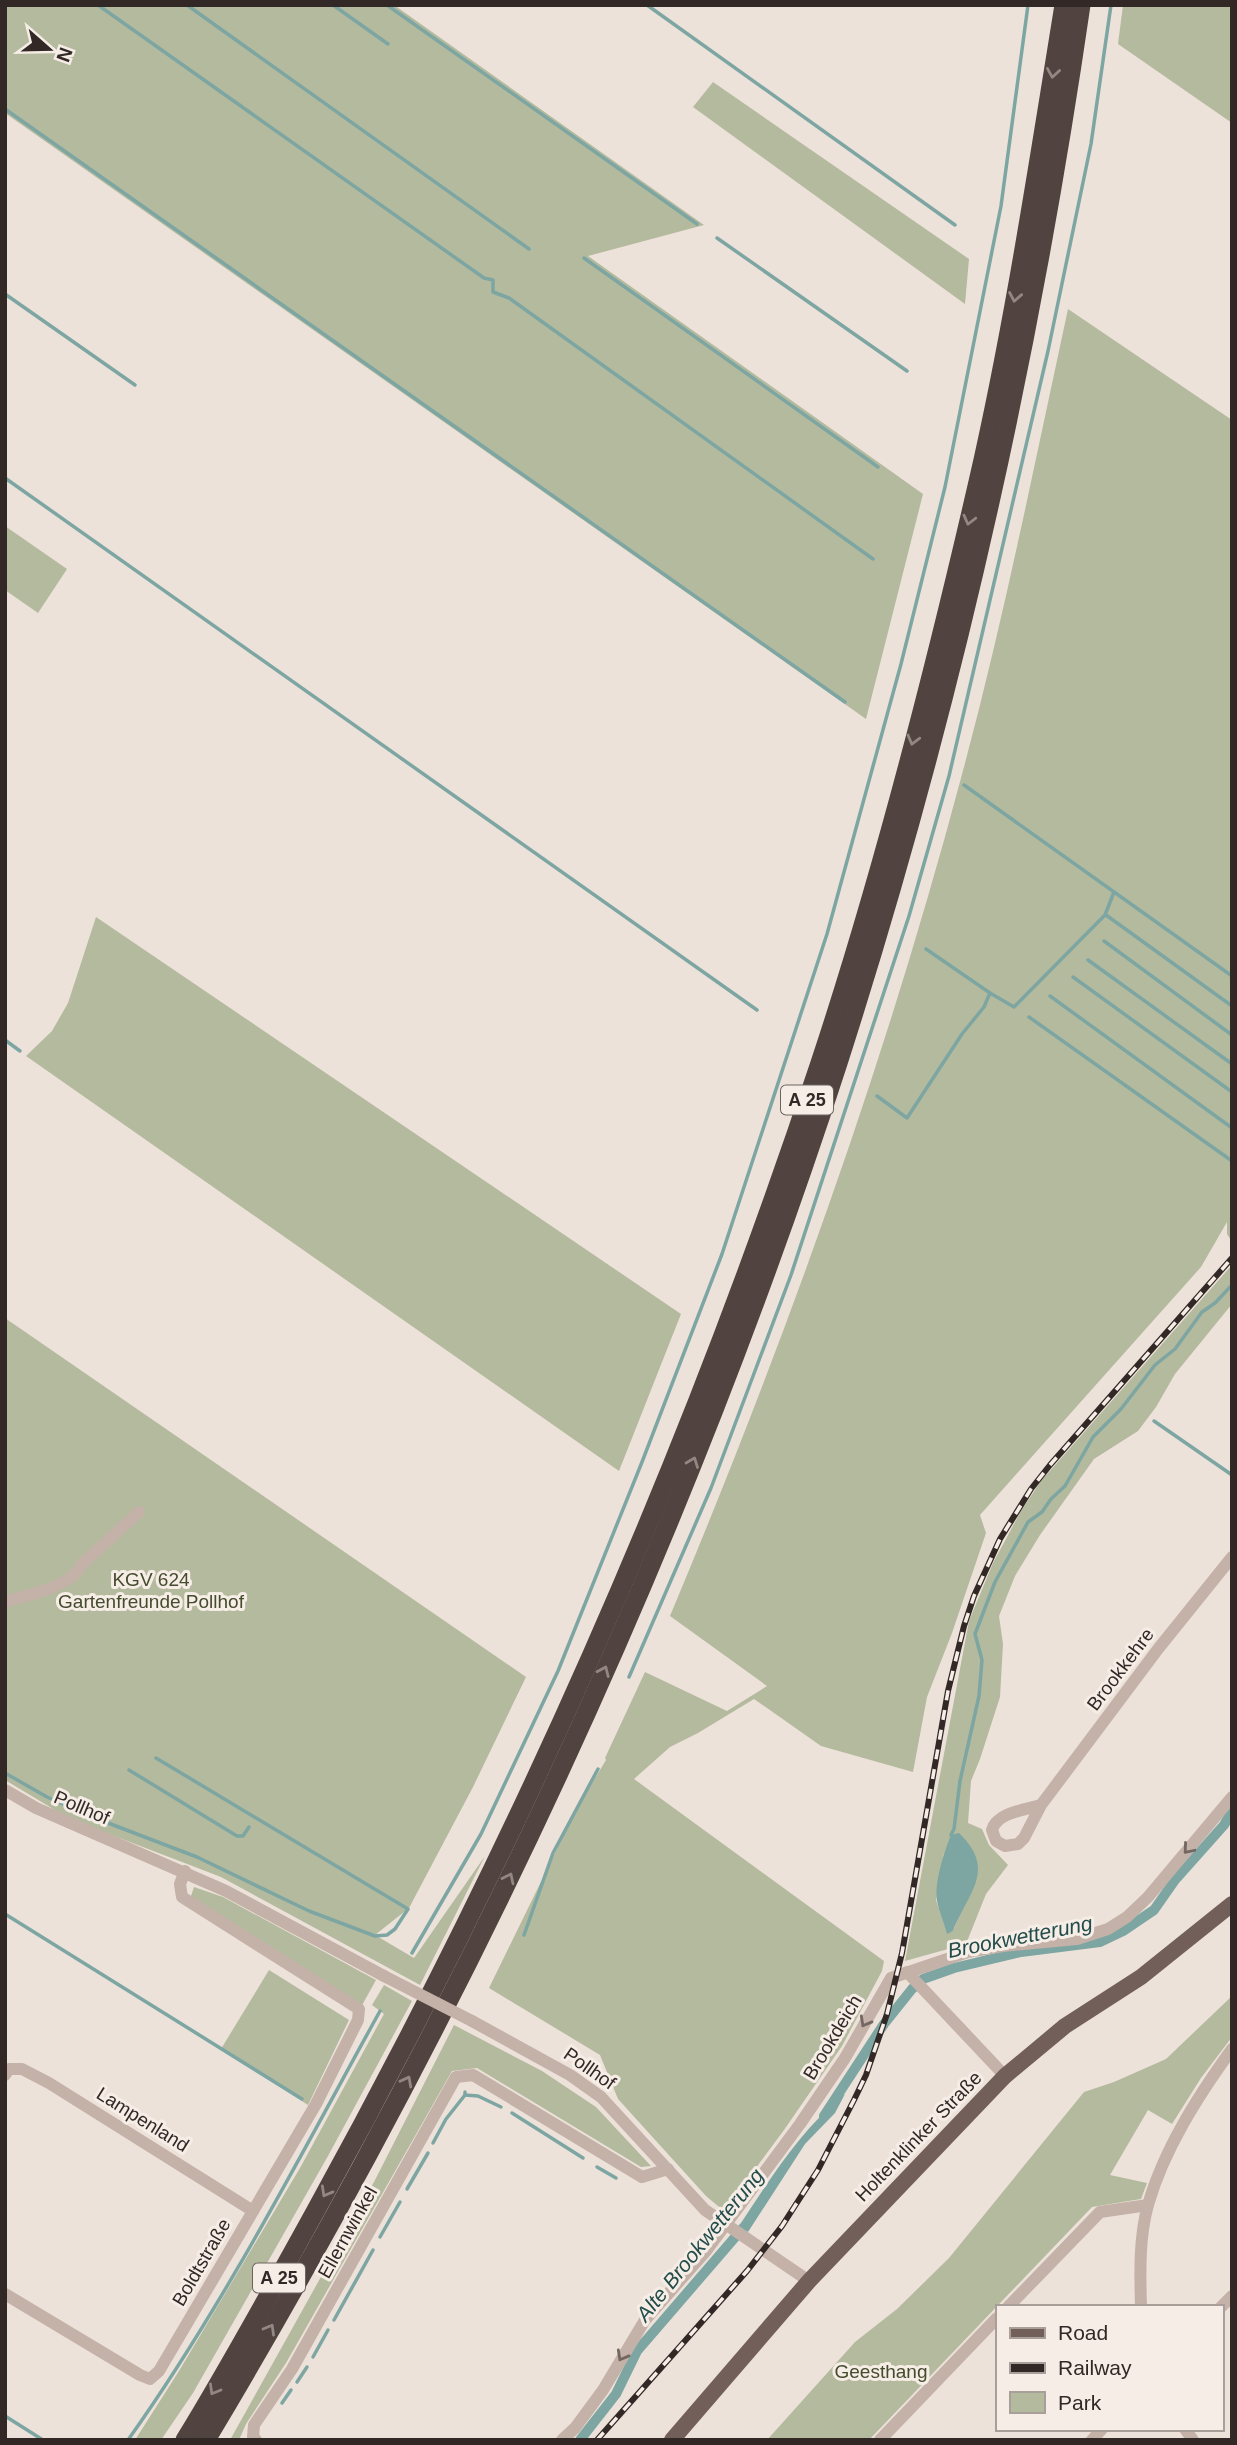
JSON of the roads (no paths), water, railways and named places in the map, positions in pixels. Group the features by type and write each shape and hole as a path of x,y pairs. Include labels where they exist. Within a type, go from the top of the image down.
{"highway":[{"name":"A 25","path":"205,2433 424,2009 570,1707 670,1475 779,1183 822,1056 899,794 978,481 1015,300 1064,5"},
{"name":"A 25","path":"205,2433 375,2141 513,1871 585,1714 686,1480 795,1191 879,929 952,663 1014,394 1051,196 1081,5"},
{"path":"183,2440 205,2433"}],"main road":[{"name":"Holtenklinker Straße","path":"672,2440 809,2281 1005,2076 1065,2026 1149,1971 1232,1904"}],"street":[{"path":"5,1602 64,1583 78,1573 81,1565 98,1548 139,1512"},
{"name":"Brookkehre","path":"1041,1805 1158,1649 1232,1557"},
{"name":"Pollhof","path":"5,1790 36,1808 185,1871 472,2021 569,2075 601,2096 705,2210 809,2281"},
{"name":"Brookdeich","path":"562,2440 575,2428 603,2390 645,2320 725,2226 800,2124 845,2058 888,1980 915,1980 968,1952 1077,1938 1108,1929 1127,1917 1148,1897 1232,1797"},
{"name":"Boldtstraße","path":"5,2294 150,2379 159,2371 316,2104 360,2014 359,2009 181,1898 180,1884 185,1871"},
{"path":"915,1980 1005,2076"},
{"path":"1141,2305 1142,2254 1148,2205 1181,2129 1207,2083 1232,2049"},
{"name":"Lampenland","path":"7,2072 22,2069 50,2083 253,2211"},
{"name":"Ellernwinkel","path":"256,2440 253,2437 254,2425 292,2369 456,2077 472,2075 642,2177 668,2169"},
{"path":"1010,2305 1100,2212 1148,2205"},
{"path":"880,2440 996,2319"}],"water":[{"path":"959,1833 970,1846 978,1870 972,1892 953,1931 947,1934 937,1901 937,1885 951,1835"},
{"path":"845,2094 835,2113 805,2144 748,2232 739,2226 800,2139"}],"waterway":[{"path":"98,5 484,278 493,280 493,292 509,298 873,559"},
{"path":"187,5 529,249"},
{"path":"333,5 388,44"},
{"path":"387,5 697,224"},
{"path":"647,5 955,225"},
{"path":"412,1953 481,1834 558,1671 722,1254 827,934 901,664 945,487 1001,206 1028,5"},
{"path":"629,1677 711,1488 791,1275 909,916 949,776 1048,351 1091,144 1111,5"},
{"path":"5,109 845,702"},
{"path":"717,238 907,371"},
{"path":"584,258 878,467"},
{"path":"5,294 135,385"},
{"path":"5,478 757,1010"},
{"path":"964,785 1232,976"},
{"path":"926,949 1014,1007 1105,915 1114,892"},
{"path":"1106,915 1232,1006"},
{"path":"1104,941 1232,1035"},
{"path":"1088,960 1232,1064"},
{"path":"1073,977 1232,1092"},
{"path":"877,1096 907,1118 962,1034 984,1007 990,993"},
{"path":"1050,996 1232,1128"},
{"path":"1029,1017 1232,1161"},
{"path":"5,1040 20,1051"},
{"path":"951,1835 979,1696 982,1660 975,1634 995,1582 1028,1522 1042,1512 1065,1486 1093,1437 1121,1409 1155,1365 1175,1349 1202,1312 1232,1285"},
{"path":"1154,1421 1232,1475"},
{"path":"95,1818 197,1857 309,1911 375,1936 387,1935 395,1929 408,1909 156,1758"},
{"path":"524,1935 553,1853 598,1769"},
{"path":"129,1770 237,1836 243,1836 249,1827"},
{"path":"5,1773 47,1797 85,1814"},
{"name":"Brookwetterung","path":"824,2116 884,2024 923,1979 954,1968 1021,1952 1100,1942 1123,1931 1154,1910 1175,1880 1224,1825 1232,1811"},
{"path":"5,1914 302,2099"},
{"path":"128,2440 229,2283 380,2011"},
{"path":"433,2143 465,2092"},
{"path":"465,2095 478,2096 501,2107"},
{"path":"512,2113 583,2158"},
{"path":"407,2189 428,2153"},
{"path":"597,2167 616,2178"},
{"path":"380,2237 400,2202"},
{"name":"Alte Brookwetterung","path":"580,2440 616,2394 637,2351 743,2228"},
{"path":"334,2320 373,2250"},
{"path":"313,2357 328,2330"},
{"path":"297,2382 307,2367"},
{"path":"282,2403 291,2390"},
{"path":"5,2416 43,2440"}],"railway":[{"path":"597,2440 747,2271 782,2226 818,2170 866,2075 887,2014 902,1953 948,1691 964,1626 974,1596 1000,1539 1031,1489 1050,1465 1232,1258"}],"park label":[{"name":"KGV 624 Gartenfreunde Pollhof","path":"151,1590"},
{"name":"Geesthang","path":"881,2371"}]}
